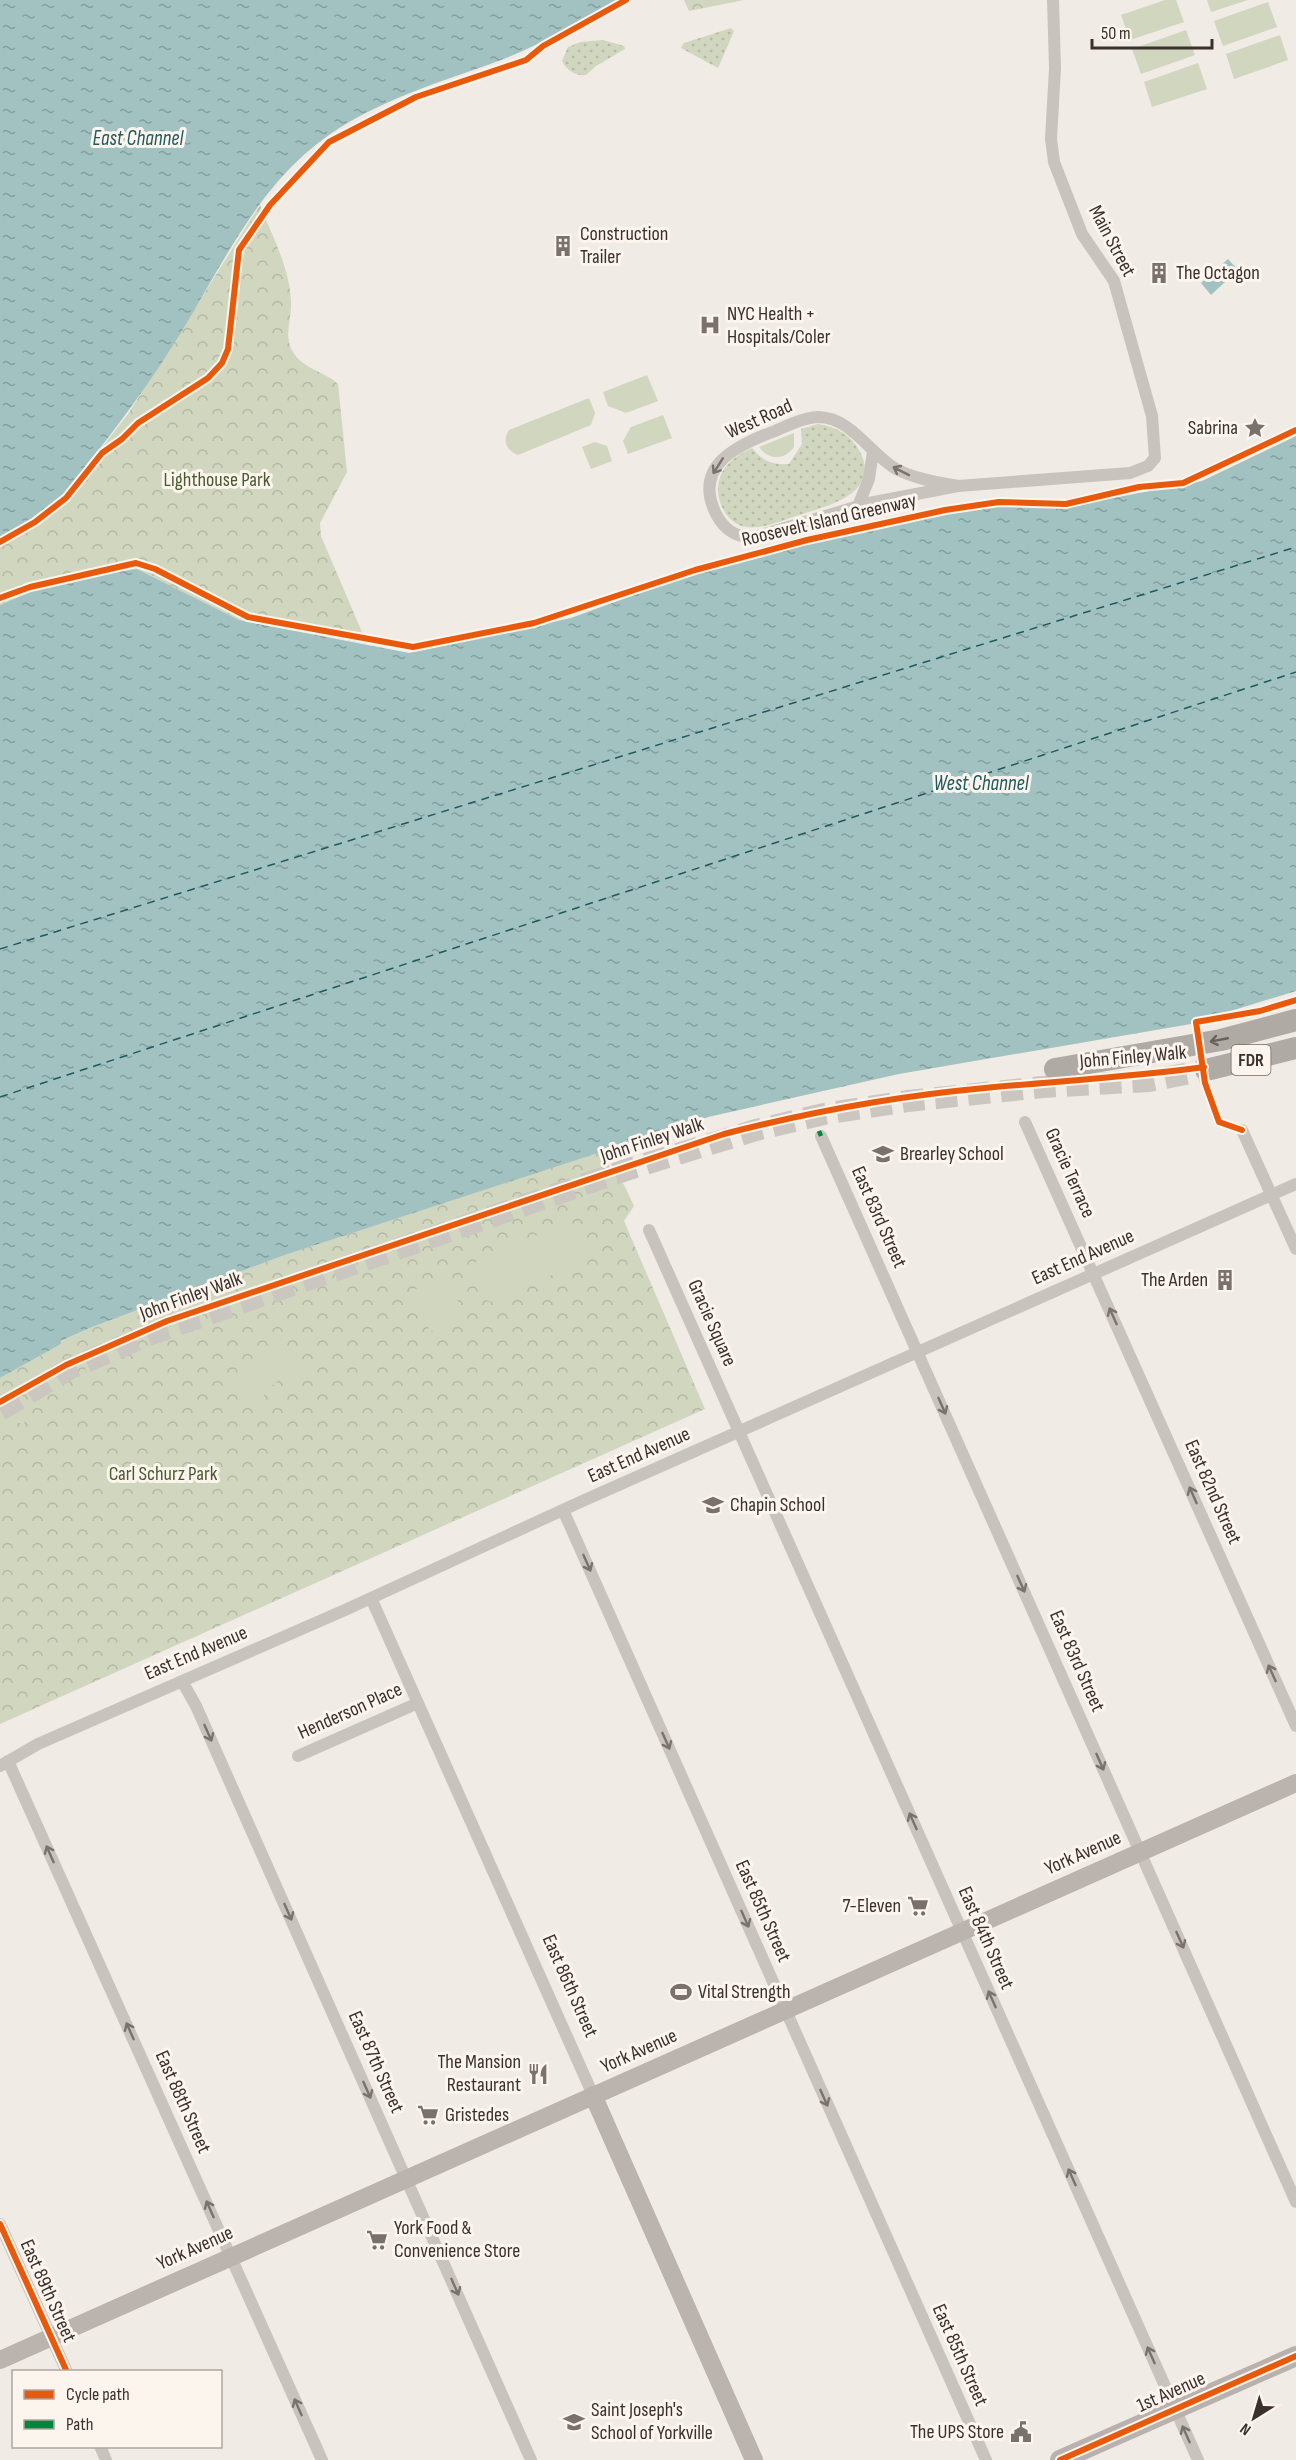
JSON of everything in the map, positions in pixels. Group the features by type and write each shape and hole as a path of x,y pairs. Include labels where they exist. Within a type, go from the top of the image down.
{"highway":[{"name":"FDR","path":"1055,1069 1221,1040 1296,1020"},
{"name":"FDR","path":"1206,1070 1296,1048"}],"main road":[{"name":"York Avenue","path":"0,2360 1296,1783"},
{"name":"East 86th Street","path":"594,2095 754,2460"},
{"name":"1st Avenue","path":"1060,2460 1296,2356"}],"street":[{"name":"Main Street","path":"1053,0 1055,68 1051,139 1054,162 1082,234 1106,267 1117,289 1152,416 1156,453 1152,462"},
{"name":"West Road","path":"958,486 917,478 896,468 873,451 849,428 823,417 801,420 730,451 714,471 710,490 711,502 718,519 730,532 745,537 764,536 858,506 958,486 1130,473 1152,462"},
{"path":"858,506 869,479 873,451"},
{"name":"Gracie Terrace","path":"1025,1122 1094,1274"},
{"path":"1242,1130 1296,1249"},
{"name":"East 83rd Street","path":"821,1136 1296,2202"},
{"name":"East End Avenue","path":"4,1763 38,1744 371,1598 563,1510 1296,1184"},
{"name":"Gracie Square","path":"649,1230 739,1432"},
{"name":"East 82nd Street","path":"1094,1274 1296,1726"},
{"name":"East 84th Street","path":"739,1432 1198,2460"},
{"name":"East 85th Street","path":"563,1510 986,2460"},
{"name":"East 86th Street","path":"371,1598 594,2095"},
{"name":"East 87th Street","path":"182,1681 196,1706 531,2460"},
{"name":"Henderson Place","path":"298,1756 418,1703"},
{"name":"East 88th Street","path":"4,1763 322,2460"},
{"name":"East 89th Street","path":"0,2224 66,2370"}],"green space":[{"path":"684,0 744,0 689,11"},
{"path":"1165,0 1176,0 1184,22 1130,40 1121,15"},
{"path":"1207,0 1248,0 1211,12"},
{"path":"1268,2 1277,27 1223,46 1214,21"},
{"path":"731,28 734,31 718,68 681,48 684,43"},
{"path":"1186,30 1195,55 1141,74 1132,49"},
{"path":"1280,35 1288,60 1234,79 1226,54"},
{"path":"603,40 624,46 625,49 596,66 586,75 579,75 566,68 562,61 568,47 581,42"},
{"path":"1198,63 1207,89 1152,107 1144,82"},
{"name":"Lighthouse Park","path":"260,205 280,252 290,289 291,308 288,334 290,346 302,362 338,384 347,472 320,523 321,536 367,644 239,620 137,569 96,574 30,592 0,605 0,538 53,504 76,481 128,414"},
{"path":"647,375 658,401 626,413 608,406 603,392"},
{"path":"589,398 595,413 591,425 518,455 506,445 509,430"},
{"path":"663,415 672,438 628,454 623,441 631,427"},
{"path":"818,424 842,432 859,450 865,465 864,478 857,488 835,503 766,526 741,526 726,515 719,497 719,483 724,470 733,459 752,448 768,461 789,464 802,444 801,429"},
{"path":"794,433 794,447 781,457 771,456 759,447"},
{"path":"595,442 607,446 612,461 591,469 582,447"},
{"name":"Carl Schurz Park","path":"598,1152 624,1185 634,1206 624,1221 705,1409 0,1724 0,1378 61,1344 60,1342 92,1327 285,1255"},
{"path":"571,1223 577,1225 588,1248 583,1261 492,1302 482,1299 470,1272 474,1263 555,1227"},
{"path":"446,1275 465,1316 430,1332 412,1291"},
{"path":"278,1348 291,1351 301,1357 306,1368 303,1382 298,1385 292,1380 278,1381 265,1391 263,1401 250,1402 238,1383 239,1375 249,1361"},
{"path":"102,1361 108,1375 104,1380 94,1380 85,1368"},
{"path":"21,1403 27,1416 24,1423 10,1423 5,1413"}],"water":[{"name":"East Channel","path":"0,0 618,0 516,54 424,87 374,109 351,121 306,153 288,170 257,209 229,250 159,367 76,479 47,509 0,538"},
{"path":"1228,259 1238,270 1211,295 1201,283"},
{"name":"West Channel","path":"1296,436 1296,991 1211,1017 1195,1017 1191,1024 899,1074 708,1117 285,1255 92,1327 61,1341 61,1344 0,1378 0,605 30,592 96,574 137,569 239,620 409,653 571,618 713,566 923,517 997,505 1071,506 1202,481"}],"ferry route":[{"path":"0,949 1296,547"},
{"path":"0,1097 1296,672"}],"tunnel":[{"path":"0,1410 71,1368 151,1334 632,1168 756,1130 824,1114 908,1101 1043,1087 1149,1081 1206,1070"}],"marked path":[{"path":"819,1131 821,1136"}],"cycle path":[{"path":"0,542 35,522 66,498 102,453 122,439 138,423 208,378 222,363 228,349 239,250 270,205 329,142 416,97 526,60 543,46 626,0"},
{"name":"Roosevelt Island Greenway","path":"0,598 30,587 136,563 155,569 248,617 413,647 534,623 695,570 807,540 945,510 999,502 1066,504 1139,487 1183,483 1296,430"},
{"path":"1242,1130 1219,1122 1205,1083 1196,1022 1260,1011 1296,1000"},
{"name":"John Finley Walk","path":"0,1402 66,1365 167,1321 724,1134 821,1112 919,1095 1204,1067"},
{"path":"0,2224 66,2370"},
{"path":"1060,2460 1296,2356"}],"place":[{"name":"Construction Trailer","path":"563,246"},
{"name":"The Octagon","path":"1159,273"},
{"name":"NYC Health + Hospitals/Coler","path":"710,325"},
{"name":"Sabrina","path":"1255,428"},
{"name":"Brearley School","path":"883,1154"},
{"name":"The Arden","path":"1225,1280"},
{"name":"Chapin School","path":"713,1505"},
{"name":"7-Eleven","path":"918,1906"},
{"name":"Vital Strength","path":"681,1992"},
{"name":"The Mansion Restaurant","path":"538,2074"},
{"name":"Gristedes","path":"428,2115"},
{"name":"York Food & Convenience Store","path":"377,2240"},
{"name":"Saint Joseph's School of Yorkville","path":"574,2422"},
{"name":"The UPS Store","path":"1021,2432"}]}
